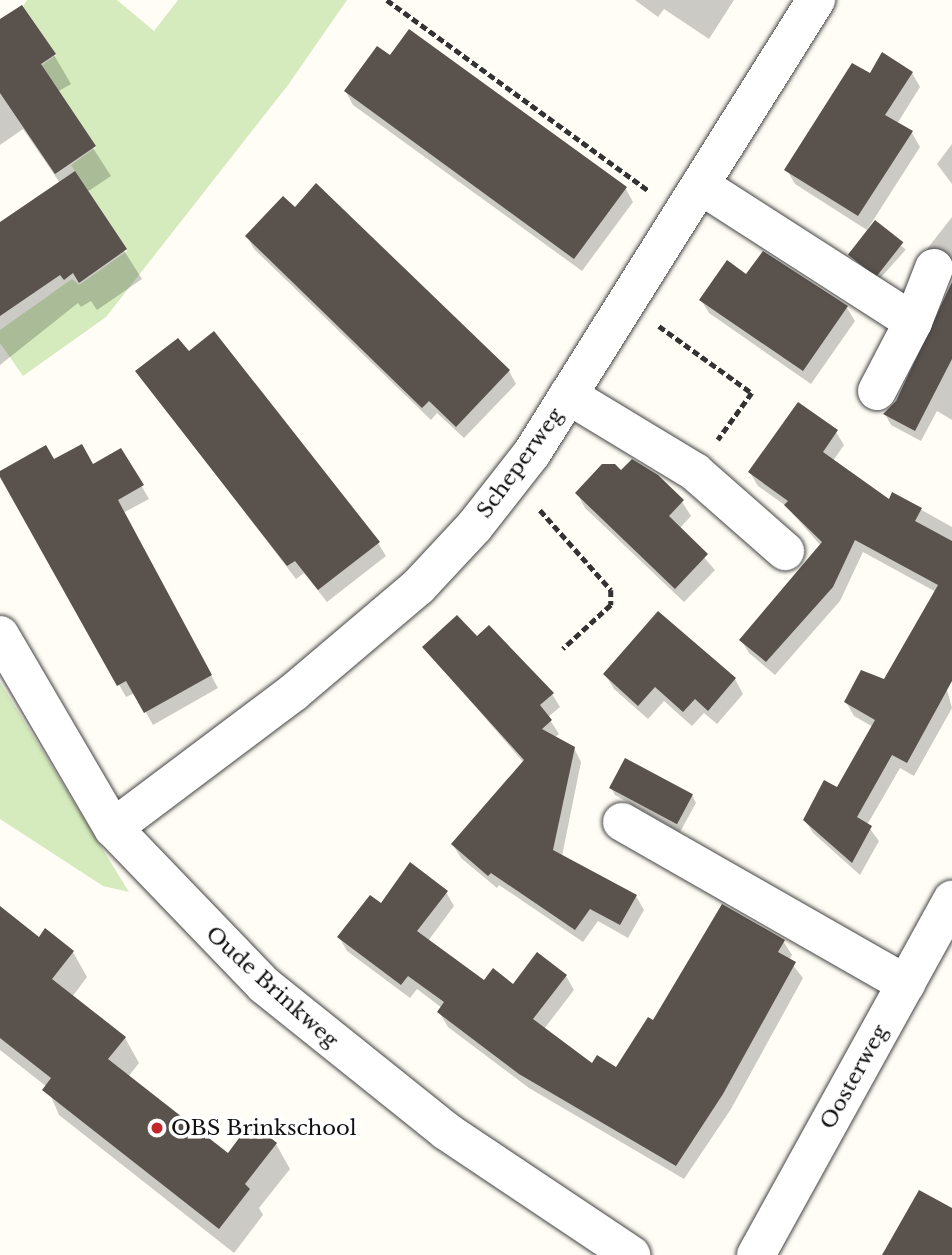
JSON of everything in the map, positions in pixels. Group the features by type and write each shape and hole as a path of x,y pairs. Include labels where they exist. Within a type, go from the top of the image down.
{"street":[{"name":"Scheperweg","path":"113,828 294,692 418,587 512,479 568,395 816,0"},
{"path":"691,200 914,322"},
{"path":"877,391 914,322 934,268"},
{"path":"568,395 695,472 785,551"},
{"name":"Oude Brinkweg","path":"0,635 113,828 264,985 349,1056 446,1130 631,1255"},
{"path":"622,822 906,984"},
{"name":"Oosterweg","path":"757,1255 952,900"}],"path":[{"path":"387,0 691,200"},
{"path":"626,303 752,393 695,472"},
{"path":"512,479 611,590 611,605 562,649"}],"green space":[{"path":"27,0 117,0 154,31 178,0 347,0 288,85 106,317 23,376 0,343 0,330 72,279 79,285 127,251 71,165 96,147 41,66 56,55 23,6"},
{"path":"0,682 129,892 103,886 0,819"}],"building":[{"path":"22,5 56,54 41,64 96,146 55,174 0,93 0,19"},
{"path":"409,29 627,187 574,259 344,91 377,46 390,55"},
{"path":"882,52 913,72 885,115 913,131 858,216 784,170 852,63 870,73"},
{"path":"75,171 127,249 79,283 73,273 64,280 60,275 0,316 0,222"},
{"path":"316,183 510,370 456,427 429,401 422,408 245,236 283,196 295,207"},
{"path":"875,220 903,242 876,277 848,255"},
{"path":"763,251 848,306 803,371 699,300 727,260 746,274"},
{"path":"952,282 952,359 915,431 883,414 896,401"},
{"path":"214,331 380,542 318,590 295,561 287,566 135,371 178,338 189,351"},
{"path":"798,402 838,430 823,452 889,499 892,492 922,508 915,521 952,541 952,681 907,763 892,755 857,817 872,826 852,863 803,820 824,780 837,787 875,720 844,702 861,670 884,679 938,585 855,540 833,587 766,662 739,640 822,542 784,505 788,501 748,472"},
{"path":"82,444 93,464 121,448 144,485 118,500 212,675 144,713 126,681 117,686 0,477 0,471 46,445 54,459"},
{"path":"632,459 658,475 684,500 669,516 708,554 675,589 575,493 602,464 615,464 621,470"},
{"path":"658,611 736,678 708,711 695,699 683,712 655,687 638,706 603,674"},
{"path":"457,615 477,636 489,625 554,693 540,705 552,720 542,729 575,747 553,850 637,895 620,925 590,909 575,930 491,873 488,876 451,844 524,760 422,647"},
{"path":"625,758 693,794 677,824 609,788"},
{"path":"410,862 448,891 417,931 484,980 493,968 513,984 537,952 567,975 533,1019 592,1063 597,1055 616,1067 648,1017 653,1020 722,904 785,940 778,952 796,962 723,1094 676,1166 519,1074 437,1012 444,1002 408,976 401,985 337,937 370,895 381,903"},
{"path":"0,906 39,937 45,928 74,951 52,979 126,1037 108,1059 228,1153 251,1122 277,1143 245,1184 250,1189 219,1229 42,1090 51,1078 0,1038"},
{"path":"919,1190 952,1208 952,1255 882,1255"}],"place":[{"name":"OBS Brinkschool","path":"157,1128"}]}
